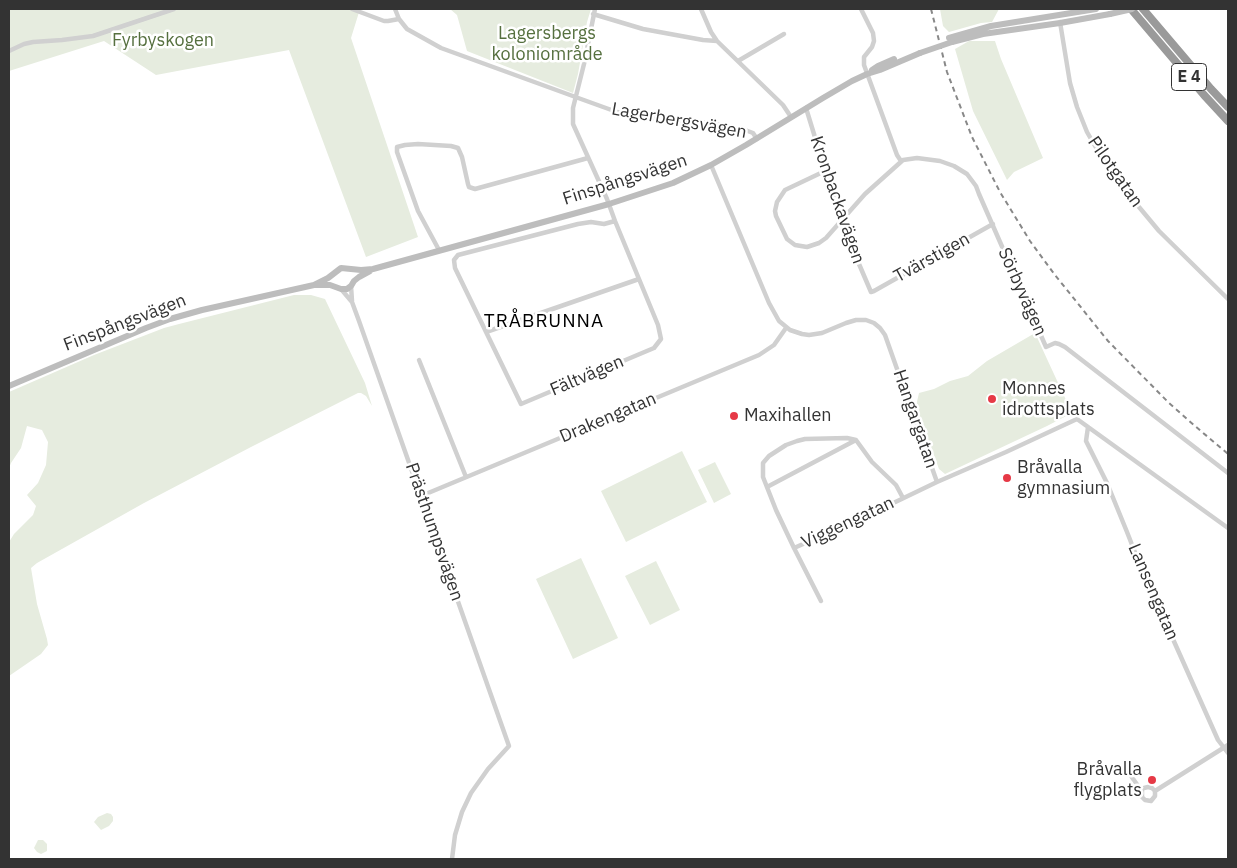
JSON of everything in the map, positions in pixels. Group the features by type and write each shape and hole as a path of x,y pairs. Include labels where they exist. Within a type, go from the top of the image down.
{"highway":[{"name":"E 4","path":"1131,9 1228,121"},
{"name":"E 4","path":"1143,9 1228,107"}],"main road":[{"name":"Finspångsvägen","path":"314,285 328,278 341,268 373,269 609,204 673,183 712,165 829,94 867,74 880,70 919,51 991,26 1096,9"},
{"name":"Finspångsvägen","path":"950,40 1060,23 1131,9"},
{"path":"349,269 354,276 353,283"},
{"name":"Finspångsvägen","path":"9,386 170,319 314,285 328,285 347,289 373,269"},
{"path":"334,273 333,279 339,288"}],"street":[{"path":"9,51 33,42 94,36 174,9"},
{"path":"352,9 384,21 399,19 395,9"},
{"path":"701,9 717,41 783,105 791,118"},
{"path":"825,171 785,190 777,202 776,216 790,243 807,248 826,238 865,194 901,161 864,65 864,59 873,44 874,37 861,9"},
{"path":"615,222 578,224 458,255 454,260 456,268 486,332 639,279 609,204 573,124 572,114 594,11 643,29 717,41"},
{"name":"Pilotgatan","path":"1059,15 1070,83 1087,132 1102,158 1119,183 1160,231 1228,299"},
{"name":"Lagerbergsvägen","path":"399,19 412,33 442,48 617,112 709,123 745,130 753,133 757,139"},
{"path":"738,61 784,34"},
{"name":"Kronbackavägen","path":"806,108 841,222 870,292"},
{"path":"439,250 418,211 397,147 418,144 458,148 462,156 468,184 475,189 588,158"},
{"name":"Sörbyvägen","path":"901,161 910,158 934,160 947,163 967,174 976,186 1046,347 1055,343 1065,347 1228,473"},
{"path":"712,165 772,310 786,328"},
{"name":"Tvärstigen","path":"870,292 993,224"},
{"name":"Fältvägen","path":"486,332 521,404 654,348 661,339 658,325 639,279"},
{"name":"Prästhumpsvägen","path":"353,283 352,302 509,746 471,792 457,827 452,859"},
{"name":"Prästhumpsvägen","path":"339,288 352,302"},
{"name":"Hangargatan","path":"786,328 802,334 815,335 856,320 866,320 880,328 888,342 936,482 1006,452 1077,418 1228,528"},
{"name":"Drakengatan","path":"421,496 759,355 774,345 786,328"},
{"path":"419,360 466,477"},
{"name":"Lansengatan","path":"1088,427 1086,440 1124,524 1151,593 1218,740 1226,746 1228,753"},
{"path":"821,601 794,548 763,477 763,463 768,456 786,445 805,439 847,438 856,440"},
{"path":"767,486 856,440"},
{"name":"Viggengatan","path":"856,440 872,462 896,485 903,498"},
{"name":"Viggengatan","path":"794,548 860,519 936,482"},
{"path":"1155,790 1226,746"},
{"path":"1113,772 1126,769 1142,789"},
{"path":"1142,789 1148,787 1155,790"},
{"path":"1142,789 1142,797 1145,800 1151,801 1155,796 1155,790"}],"green space":[{"name":"Fyrbyskogen","path":"9,9 360,9 351,38 418,237 366,257 289,50 156,75 104,41 9,71"},
{"name":"Lagersbergs koloniområde","path":"450,9 591,9 573,93 467,51 457,15"},
{"path":"940,9 999,9 992,22 981,23 949,32 943,26"},
{"path":"969,41 995,41 1043,158 1014,172 1007,180 973,111 955,49"},
{"path":"294,295 311,295 325,299 365,383 372,406 366,396 358,393 144,503 37,563 31,568 37,604 48,645 41,654 9,676 9,542 14,534 33,515 36,506 27,495 38,483 46,465 48,442 42,430 27,426 21,448 9,468 9,392 94,355 164,328"},
{"name":"Monnes idrottsplats","path":"1035,333 1072,413 945,474 939,469 916,406 919,393 968,376 987,361"},
{"path":"682,451 707,502 626,542 601,491"},
{"path":"715,462 731,494 714,503 698,470"},
{"path":"581,558 618,638 573,659 536,579"},
{"path":"656,561 680,610 650,625 625,576"},
{"path":"107,813 111,814 113,821 109,826 101,830 94,822 98,817"},
{"path":"38,840 43,840 47,844 47,851 41,854 34,848"}],"railway":[{"path":"931,9 947,72 972,137 1000,192 1030,241 1108,341 1169,403 1228,454"}],"place":[{"name":"Monnes idrottsplats","path":"992,399"},
{"name":"Maxihallen","path":"734,416"},
{"name":"Bråvalla gymnasium","path":"1007,478"},
{"name":"Bråvalla flygplats","path":"1152,780"}],"district":[{"name":"TRÅBRUNNA","path":"544,322"}]}
